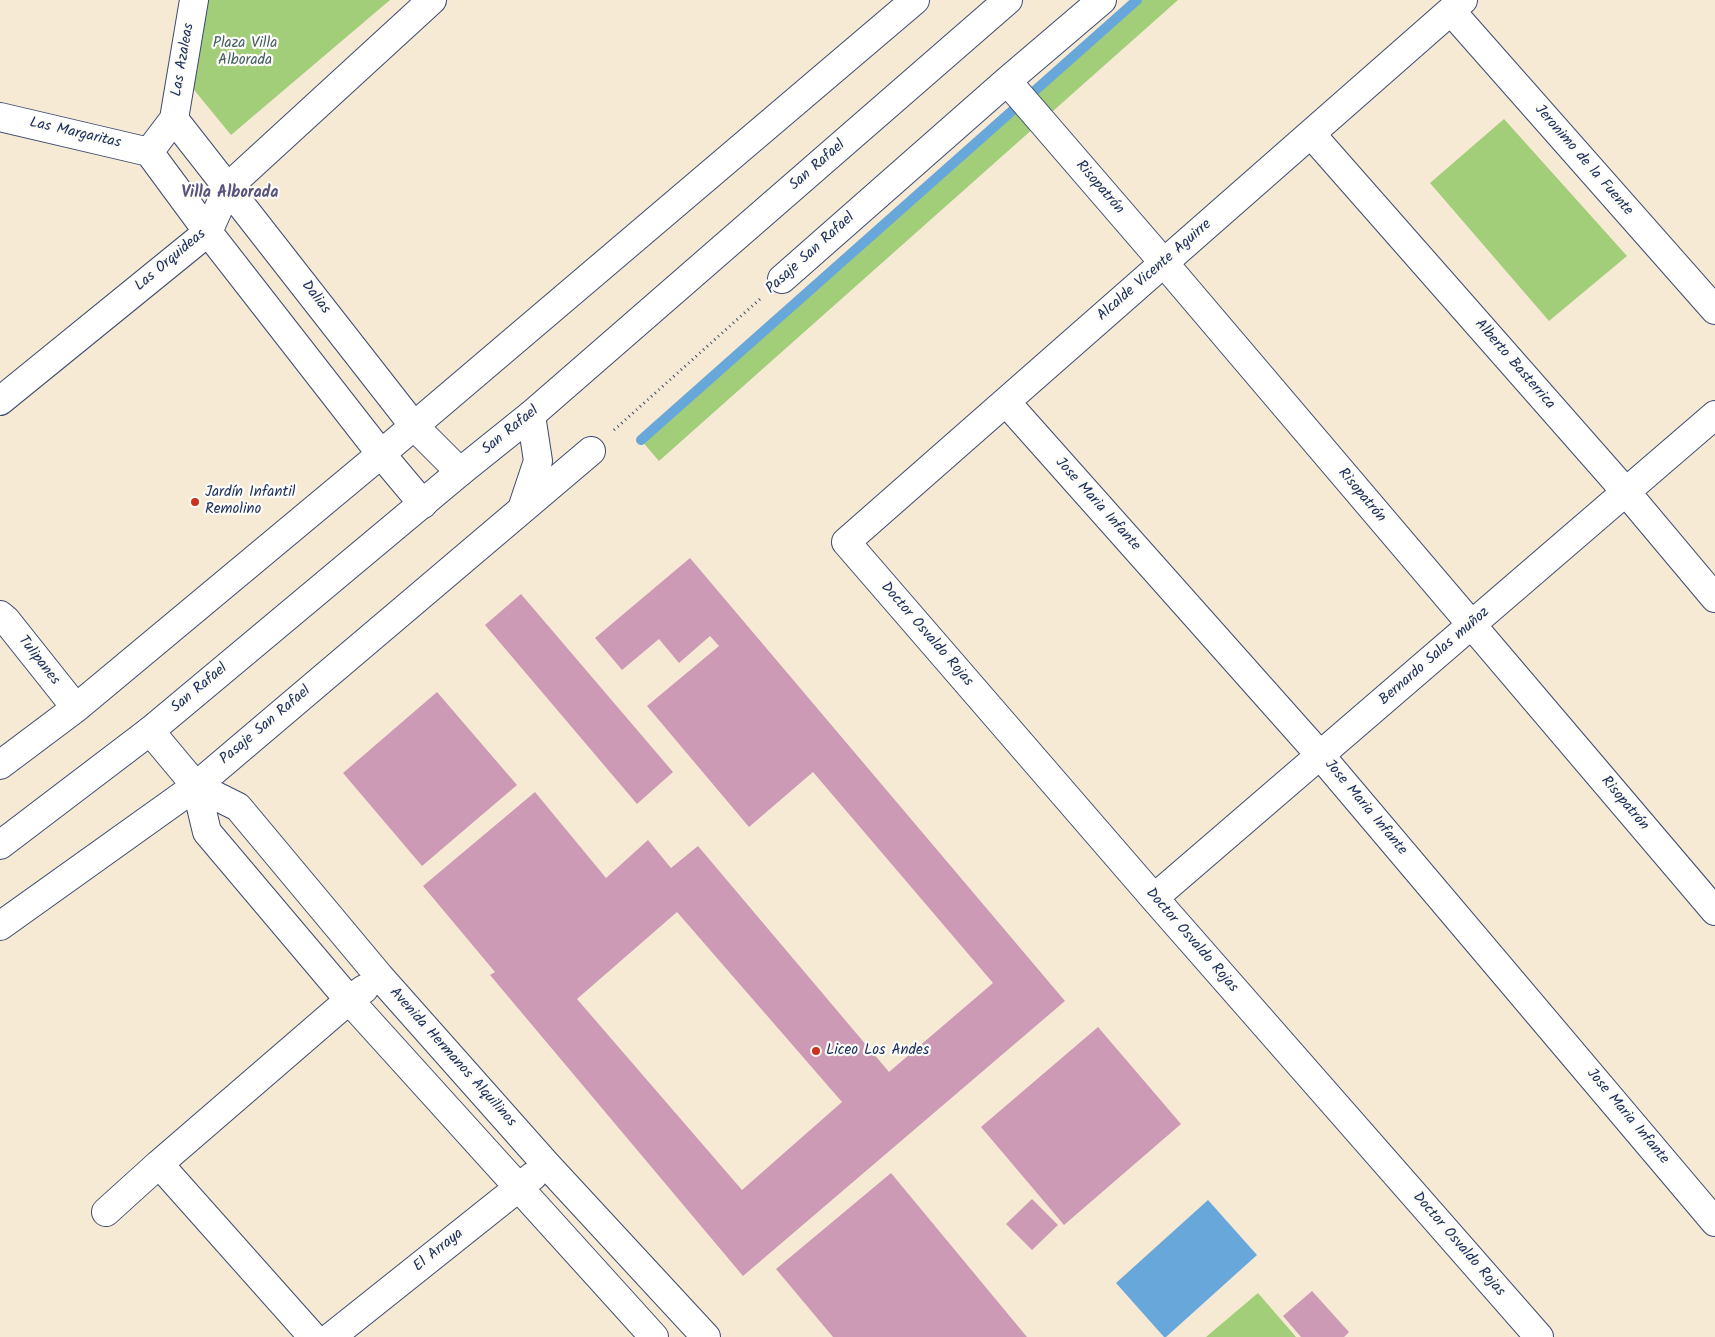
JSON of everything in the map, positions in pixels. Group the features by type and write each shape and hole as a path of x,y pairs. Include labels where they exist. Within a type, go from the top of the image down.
{"street":[{"name":"Las Azaleas","path":"174,119 194,0"},
{"name":"Las Orquideas","path":"0,402 208,232 228,187 432,0"},
{"name":"San Rafael","path":"0,845 150,731 531,415 1008,0"},
{"name":"Pasaje San Rafael","path":"782,279 1102,0"},
{"path":"0,765 76,708 381,454 910,2"},
{"name":"Alcalde Vicente Aguirre","path":"846,542 1457,6"},
{"name":"Jeronimo de la Fuente","path":"1457,6 1715,310"},
{"name":"Risopatrón","path":"1007,81 1715,911"},
{"name":"Las Margaritas","path":"0,117 149,152"},
{"path":"174,119 149,152 208,232 381,454 423,504"},
{"name":"Dalias","path":"174,119 414,426 460,472"},
{"name":"Alberto Basterrica","path":"1311,134 1626,492 1715,598"},
{"name":"Jose Maria Infante","path":"1006,402 1320,755 1715,1222"},
{"path":"521,511 538,461 531,415"},
{"name":"Bernardo Salas muñoz","path":"1154,898 1715,415"},
{"name":"Pasaje San Rafael","path":"0,926 196,786 591,451"},
{"name":"Doctor Osvaldo Rojas","path":"846,542 1154,898 1539,1337"},
{"name":"Tulipanes","path":"0,615 76,708"},
{"name":"Avenida Hermanos Alquilinos","path":"150,731 196,786 238,807 380,977 546,1164 706,1337"},
{"name":"Avenida Hermanos Alquilinos","path":"196,786 207,832 349,1000 654,1337"},
{"path":"106,1212 349,1000 380,977"},
{"path":"159,1164 313,1337"},
{"name":"El Arraya","path":"331,1337 546,1164"}],"path":[{"name":"Pasaje San Rafael","path":"591,451 782,279"}],"green space":[{"name":"Plaza Villa Alborada","path":"201,0 390,0 231,135 186,80"},
{"path":"1137,0 1178,0 659,461 641,440"},
{"path":"1504,119 1627,256 1549,321 1430,183"},
{"path":"1258,1293 1296,1337 1206,1337"}],"water":[{"path":"1208,1200 1257,1255 1164,1337 1116,1283"}],"building":[{"path":"690,558 1065,1001 743,1276 490,975 495,972 423,886 535,792 606,878 648,840 671,868 698,846 889,1072 993,983 813,772 749,827 647,706 719,646 710,636 679,663 659,639 622,670 595,638","holes":["677,912 842,1102 742,1190 577,999"]},
{"path":"521,594 673,772 637,804 485,625"},
{"path":"437,692 517,785 422,866 343,773"},
{"path":"1098,1027 1181,1124 1064,1225 981,1127"},
{"path":"891,1173 1027,1337 833,1337 776,1269"},
{"path":"1032,1199 1058,1225 1032,1250 1006,1224"},
{"path":"1312,1291 1349,1332 1344,1337 1301,1337 1283,1316"}],"waterway":[{"path":"641,440 1137,0"}],"place":[{"name":"Jardín Infantil Remolino","path":"195,502"},
{"name":"Liceo Los Andes","path":"816,1051"}],"district":[{"name":"Villa Alborada","path":"230,194"}]}
